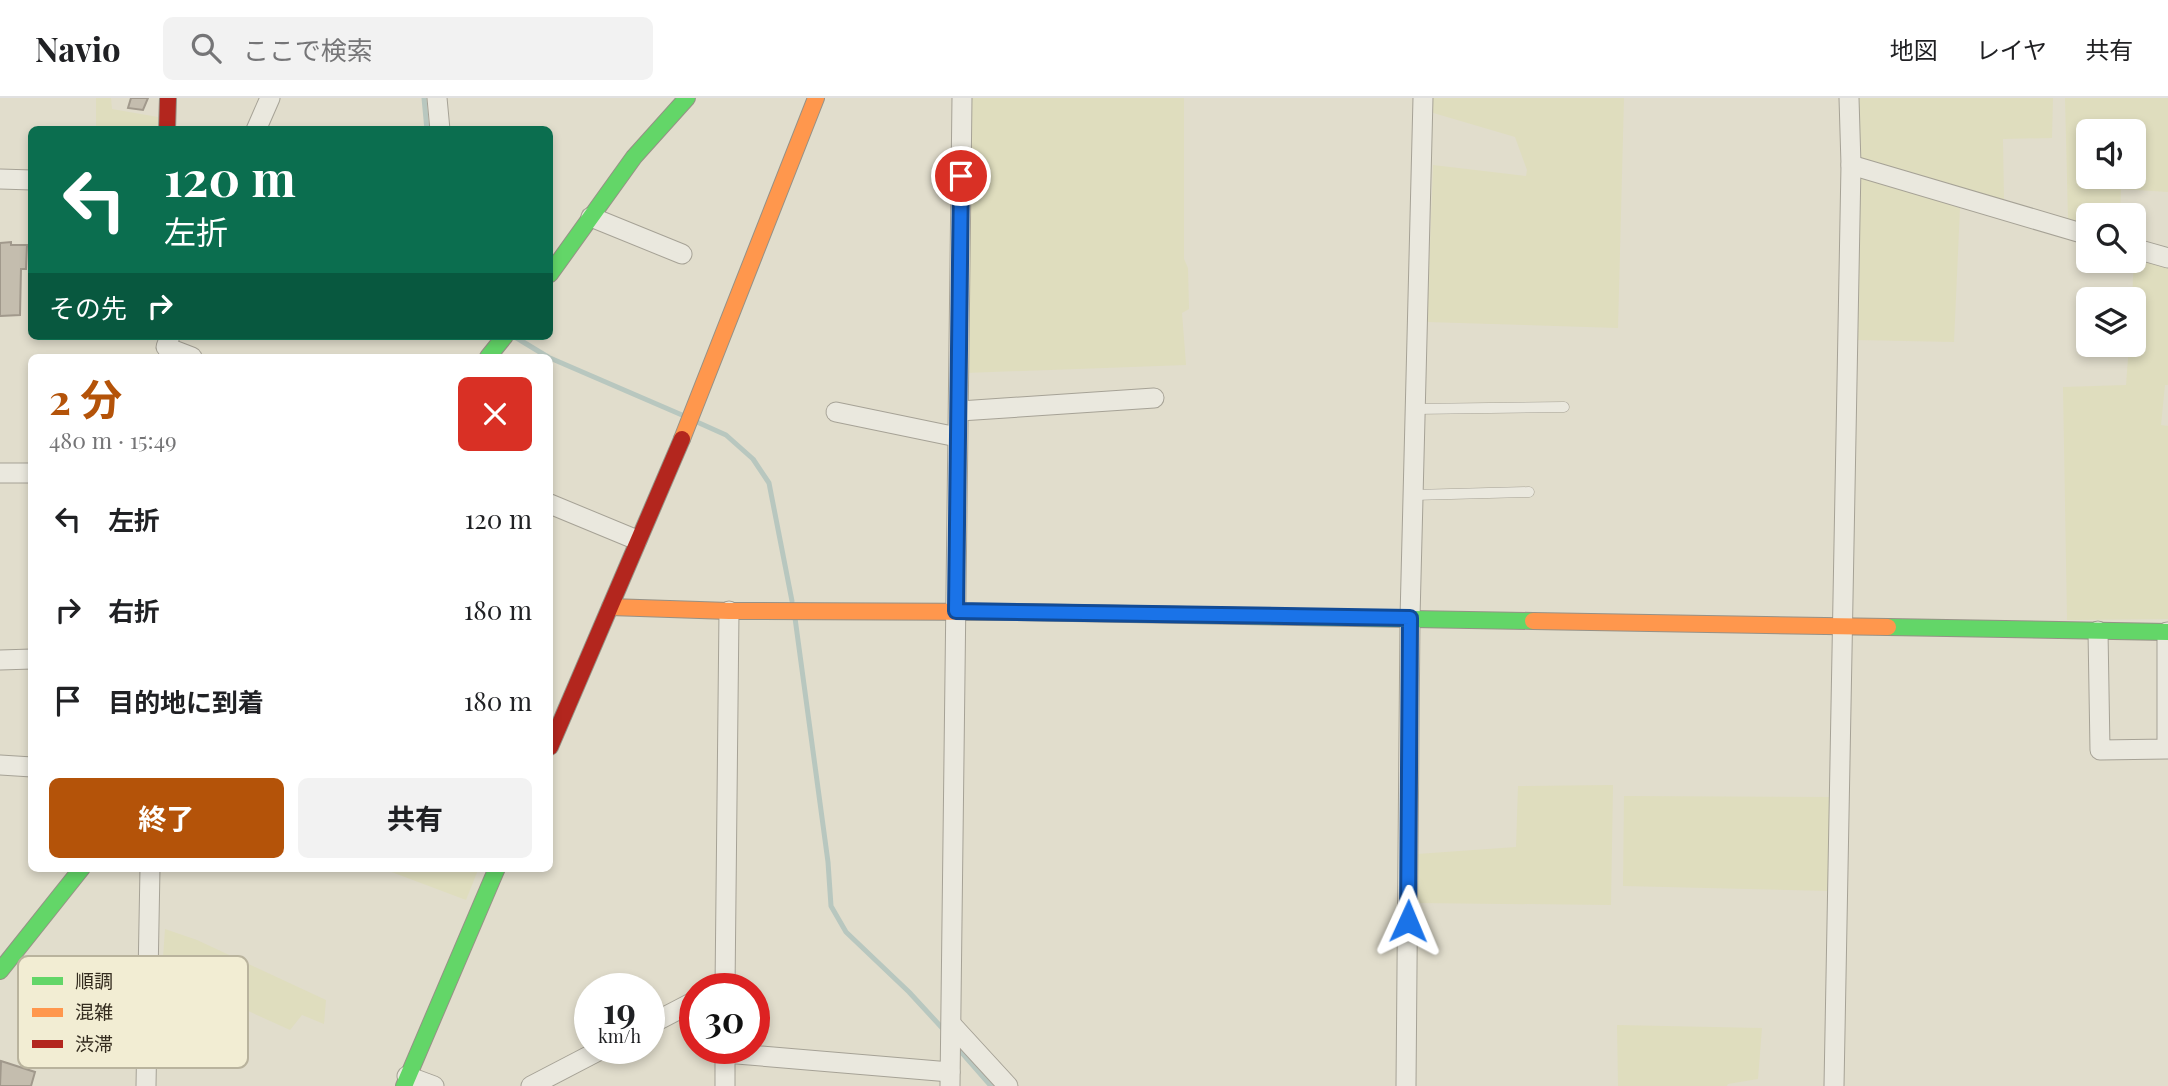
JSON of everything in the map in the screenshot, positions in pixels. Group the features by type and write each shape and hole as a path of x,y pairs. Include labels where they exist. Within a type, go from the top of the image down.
{"street":[{"path":"167,126 169,98"},
{"path":"258,126 270,98"},
{"path":"437,98 440,126"},
{"path":"553,270 634,157 687,98"},
{"path":"553,740 694,410 816,98"},
{"path":"770,1055 950,1071 962,98"},
{"path":"1406,1086 1410,618 1423,98"},
{"path":"1835,1086 1851,165 1849,98"},
{"path":"1851,165 2076,231"},
{"path":"0,180 28,180"},
{"path":"591,217 682,254"},
{"path":"2146,252 2168,258"},
{"path":"490,354 501,340"},
{"path":"167,344 186,354"},
{"path":"960,411 1154,398"},
{"path":"836,412 957,437"},
{"path":"0,473 28,473"},
{"path":"553,505 637,540"},
{"path":"610,607 782,612 956,611 2167,632 2167,749 2100,750 2098,631"},
{"path":"723,973 729,611"},
{"path":"0,660 28,659"},
{"path":"0,765 28,767"},
{"path":"0,971 79,872"},
{"path":"148,956 150,872"},
{"path":"434,1086 405,1081 495,872"},
{"path":"952,1028 1008,1086"},
{"path":"531,1086 574,1064"},
{"path":"725,1064 725,1086"},
{"path":"146,1068 146,1086"}],"lane":[{"path":"1415,409 1564,407"},
{"path":"1413,495 1529,492"}],"shaded area":[{"path":"96,98 111,98 112,109 158,117 158,126 96,126"},
{"path":"970,98 1184,98 1184,259 1188,268 1189,309 1182,313 1186,365 965,373"},
{"path":"1431,98 1624,98 1618,328 1427,322 1433,165 1526,176 1527,170 1515,137 1430,112"},
{"path":"1857,98 2053,98 2052,138 2003,139 2004,202 1858,158"},
{"path":"2065,98 2168,98 2168,192 2121,189 2120,203 2076,203 2076,222 2068,220"},
{"path":"1857,176 1960,208 1954,342 1856,340"},
{"path":"2146,262 2168,268 2168,385 2165,385 2161,425 2168,426 2168,619 2067,620 2063,387 2126,385 2128,357 2146,357 2146,287 2133,287 2133,273 2146,273"},
{"path":"1613,785 1611,905 1416,903 1417,854 1516,847 1518,786"},
{"path":"1624,796 1833,797 1829,891 1623,886"},
{"path":"392,872 477,872 466,900"},
{"path":"165,929 231,956 163,956"},
{"path":"248,964 326,1000 324,1024 302,1015 290,1030 248,1011"},
{"path":"1617,1025 1762,1028 1758,1079 1727,1086 1618,1086"}],"building":[{"path":"131,98 148,98 143,110 128,108"},
{"path":"11,242 11,245 27,245 26,269 21,269 20,315 0,316 0,243"},
{"path":"1,1061 35,1072 31,1086 0,1086"}],"waterway":[{"path":"424,98 427,126"},
{"path":"520,340 543,354"},
{"path":"553,359 682,415"},
{"path":"697,422 726,435 753,459 769,483 792,601"},
{"path":"795,618 828,862 831,906 846,932 909,992 944,1030"},
{"path":"956,1046 991,1086"}],"traffic: fast":[{"path":"553,270 634,157 687,98"},
{"path":"490,354 502,340"},
{"path":"1013,612 1533,621"},
{"path":"1888,627 2168,632"},
{"path":"0,971 79,872"},
{"path":"404,1086 495,872"}],"traffic: slow":[{"path":"682,439 816,98"},
{"path":"610,607 729,611 1013,612"},
{"path":"1533,621 1888,627"}],"traffic: jam":[{"path":"167,126 168,98"},
{"path":"553,740 682,439"}],"route":[{"path":"961,176 956,611 1410,618 1408,921"}]}
